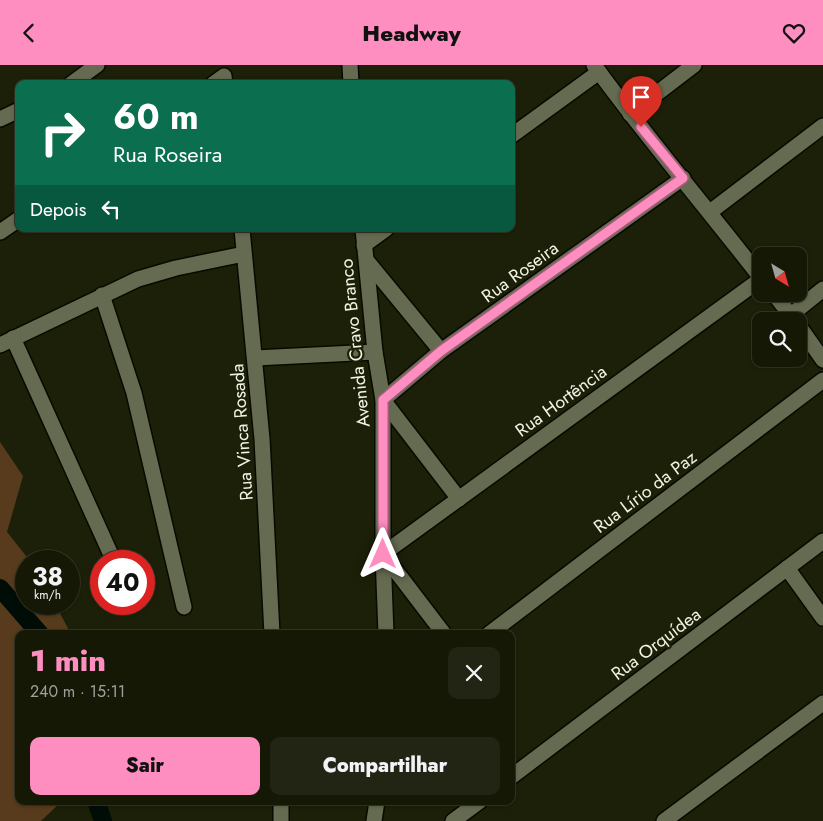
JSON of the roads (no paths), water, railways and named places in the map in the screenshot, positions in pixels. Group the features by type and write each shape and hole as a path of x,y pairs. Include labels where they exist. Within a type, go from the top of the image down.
{"street":[{"path":"76,80 96,65"},
{"path":"350,65 351,80"},
{"path":"630,114 694,65"},
{"path":"515,133 596,68 630,114 752,266"},
{"path":"0,119 15,112"},
{"path":"710,212 823,126"},
{"name":"Rua Roseira","path":"383,400 441,351 683,178"},
{"path":"0,232 15,222"},
{"name":"Rua Vinca Rosada","path":"242,232 262,439 272,630"},
{"name":"Avenida Cravo Branco","path":"363,232 375,352 383,400 383,554 386,630"},
{"path":"364,245 382,232"},
{"path":"109,550 7,341 138,279 176,268 244,254"},
{"path":"367,261 441,351"},
{"name":"Rua Hortência","path":"383,554 752,285"},
{"path":"803,312 823,289"},
{"path":"102,295 134,393 184,607"},
{"path":"807,338 823,360"},
{"path":"255,358 375,352"},
{"name":"Rua Lírio da Paz","path":"494,630 823,380"},
{"path":"383,400 459,499"},
{"name":"Rua Orquídea","path":"515,774 823,541"},
{"path":"383,554 441,630"},
{"path":"786,569 823,618"},
{"path":"664,821 823,703"},
{"path":"281,805 281,821"},
{"path":"374,821 376,805"},
{"path":"454,821 474,805"}],"waterway":[{"path":"0,588 37,630"},
{"path":"97,805 103,821"}]}
